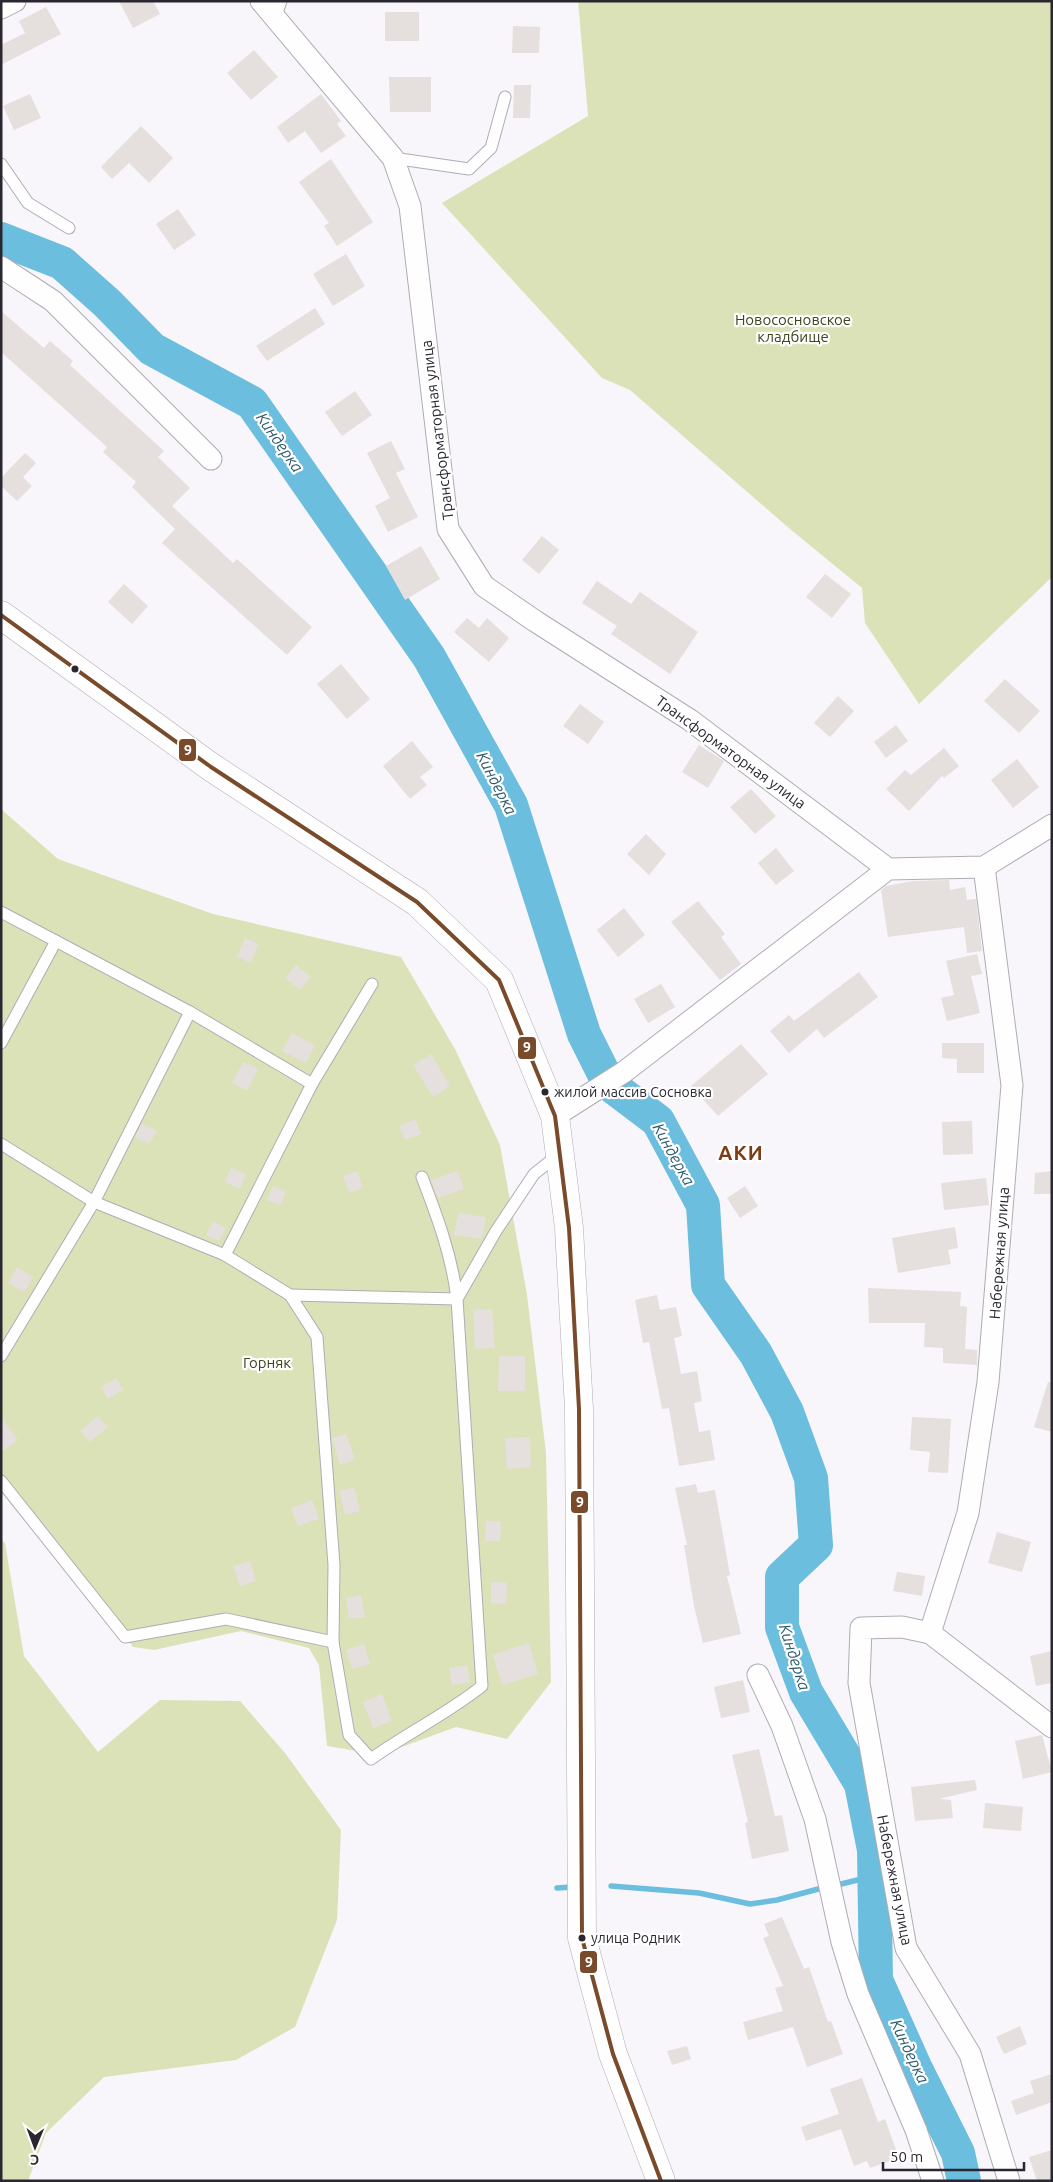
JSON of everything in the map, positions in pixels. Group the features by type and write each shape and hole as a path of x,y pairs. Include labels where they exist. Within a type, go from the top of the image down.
{"street":[{"path":"1,8 15,1"},
{"name":"Трансформаторная улица","path":"261,1 278,9 393,158 410,206 448,529 484,586 535,622 690,720 888,869"},
{"path":"1,266 53,301 210,459"},
{"path":"1,615 211,767 417,902 499,980 555,1116 569,1228 579,1409 582,1938 613,2054 660,2181"},
{"path":"555,1116 624,1072 888,869 984,867 1052,825"},
{"name":"Набережная улица","path":"930,1633 968,1513 988,1382 1012,1085 984,867"},
{"name":"Набережная улица","path":"1009,2181 970,2054 906,1948 859,1682 861,1628 902,1626 930,1633 1052,1726"},
{"path":"758,1676 782,1726 816,1819 842,1942 858,1994 916,2130 932,2181"}],"lane":[{"path":"393,158 469,169 491,148 505,97"},
{"path":"1,164 28,204 68,228"},
{"path":"1,912 190,1012 312,1084"},
{"path":"1,1043 56,941"},
{"path":"225,1255 312,1084 372,984"},
{"path":"1,1356 94,1202 190,1012"},
{"path":"1,1144 94,1202 225,1255 290,1295 317,1338 334,1565 333,1642 349,1735 371,1759 394,1743 456,1707 482,1686 457,1299 452,1267 436,1214 422,1177"},
{"path":"457,1299 496,1232 534,1174 561,1153"},
{"path":"290,1295 457,1299"},
{"path":"1,1481 125,1637 226,1619 333,1642"}],"green space":[{"name":"Новососновское кладбище","path":"578,1 1052,1 1052,577 919,704 865,623 862,588 790,529 630,390 602,378 442,203 588,116"},
{"name":"Горняк","path":"1,809 58,859 213,914 401,957 455,1049 500,1145 527,1295 546,1453 551,1682 507,1739 456,1727 380,1755 327,1746 319,1665 309,1648 241,1631 154,1650 133,1647 77,1568 1,1474"},
{"path":"1,1539 5,1543 24,1656 98,1752 160,1700 240,1701 285,1753 341,1830 337,1920 295,2027 236,2060 104,2077 46,2133 28,2181 1,2181"}],"building":[{"path":"119,1 153,1 160,14 133,28"},
{"path":"46,7 61,34 1,65 1,45 25,33 19,21"},
{"path":"385,12 419,12 419,41 385,41"},
{"path":"513,26 540,27 539,53 512,53"},
{"path":"254,50 278,77 251,100 227,73"},
{"path":"389,77 431,77 431,112 390,112"},
{"path":"514,85 531,85 530,118 513,118"},
{"path":"30,94 41,118 14,130 3,106"},
{"path":"321,94 341,121 337,124 346,136 321,153 305,131 288,143 277,127"},
{"path":"141,126 173,158 149,183 129,163 112,179 101,167"},
{"path":"331,159 373,222 337,246 324,226 329,223 299,182"},
{"path":"178,209 196,235 174,250 156,224"},
{"path":"346,254 365,286 333,306 313,274"},
{"path":"315,308 325,324 267,361 256,346"},
{"path":"1,311 44,348 50,341 73,361 70,365 164,451 158,457 190,488 172,506 233,563 237,559 312,627 287,655 162,543 175,529 132,487 136,482 103,452 107,447 1,352"},
{"path":"355,391 372,415 342,436 325,412"},
{"path":"391,441 405,469 396,473 418,517 388,532 375,506 390,498 367,453"},
{"path":"25,453 36,463 23,477 32,486 17,501 1,486 1,478"},
{"path":"542,536 559,550 539,574 522,560"},
{"path":"421,546 440,579 405,600 386,566"},
{"path":"825,574 851,594 832,618 806,597"},
{"path":"597,581 631,604 640,592 698,632 670,674 611,634 617,626 582,603"},
{"path":"124,584 148,606 132,624 108,602"},
{"path":"467,618 479,628 487,618 509,638 489,662 454,632"},
{"path":"341,664 370,699 347,719 317,684"},
{"path":"1005,679 1040,711 1019,733 984,701"},
{"path":"838,696 854,711 830,737 814,723"},
{"path":"580,704 604,722 588,744 563,726"},
{"path":"896,725 908,741 886,758 874,742"},
{"path":"412,741 433,767 420,777 427,785 410,799 383,766"},
{"path":"699,745 724,761 708,788 682,772"},
{"path":"944,748 959,766 944,778 942,776 909,811 886,789 905,770 911,775"},
{"path":"1017,759 1039,787 1013,808 991,780"},
{"path":"751,789 776,816 755,834 730,807"},
{"path":"646,834 666,854 649,875 627,854"},
{"path":"776,848 794,871 776,885 758,863"},
{"path":"949,880 950,890 965,887 967,900 976,899 982,951 967,953 964,927 888,937 881,890 886,886 913,881"},
{"path":"698,901 725,934 721,937 741,964 720,980 671,922"},
{"path":"624,908 645,935 618,957 597,930"},
{"path":"245,938 259,944 251,963 237,957"},
{"path":"977,954 982,974 971,976 980,1013 947,1021 941,998 954,995 946,961"},
{"path":"296,965 311,977 300,990 285,978"},
{"path":"859,972 878,997 824,1038 817,1029 789,1053 770,1031 789,1015 794,1021"},
{"path":"661,984 675,1007 648,1023 634,999"},
{"path":"292,1033 315,1045 306,1063 282,1051"},
{"path":"942,1043 984,1043 984,1073 957,1073 957,1059 942,1058"},
{"path":"741,1044 768,1074 718,1116 691,1086"},
{"path":"431,1054 450,1086 433,1097 413,1065"},
{"path":"243,1062 258,1069 247,1090 232,1083"},
{"path":"415,1119 421,1134 405,1140 399,1126"},
{"path":"972,1121 973,1154 943,1155 942,1122"},
{"path":"142,1123 157,1131 149,1144 135,1137"},
{"path":"231,1168 246,1174 240,1189 225,1182"},
{"path":"357,1171 363,1188 349,1193 343,1176"},
{"path":"458,1171 464,1189 438,1198 431,1180"},
{"path":"1052,1171 1052,1194 1034,1194 1035,1173"},
{"path":"986,1178 989,1205 944,1210 941,1183"},
{"path":"273,1186 286,1191 281,1205 267,1200"},
{"path":"745,1186 758,1206 740,1218 727,1198"},
{"path":"458,1213 486,1217 482,1239 454,1235"},
{"path":"213,1221 226,1228 219,1241 206,1235"},
{"path":"955,1227 958,1248 948,1250 951,1264 898,1273 892,1238"},
{"path":"17,1267 33,1277 24,1292 8,1283"},
{"path":"868,1288 961,1292 960,1306 967,1307 965,1349 977,1350 977,1365 943,1363 943,1348 924,1347 925,1323 869,1323"},
{"path":"657,1295 660,1310 676,1307 682,1336 674,1338 681,1374 697,1371 702,1401 694,1403 699,1432 710,1430 715,1460 679,1466 669,1408 662,1409 649,1342 643,1343 635,1300"},
{"path":"492,1309 495,1348 475,1349 473,1310"},
{"path":"499,1356 525,1356 525,1391 498,1391"},
{"path":"116,1378 123,1390 108,1399 101,1387"},
{"path":"1048,1382 1052,1382 1052,1432 1034,1427"},
{"path":"98,1416 108,1427 90,1442 80,1431"},
{"path":"1,1417 18,1440 1,1452"},
{"path":"912,1417 951,1419 948,1473 928,1472 930,1452 910,1450"},
{"path":"346,1434 355,1460 340,1465 332,1438"},
{"path":"530,1437 531,1467 507,1469 505,1438"},
{"path":"696,1484 698,1493 715,1490 730,1575 727,1576 741,1634 703,1643 694,1606 684,1545 687,1545 675,1488"},
{"path":"354,1487 360,1511 345,1515 339,1491"},
{"path":"312,1500 319,1519 298,1526 291,1508"},
{"path":"486,1521 501,1521 500,1541 485,1541"},
{"path":"997,1532 1031,1542 1022,1572 988,1563"},
{"path":"250,1561 256,1581 240,1586 233,1566"},
{"path":"897,1572 925,1576 922,1596 893,1591"},
{"path":"491,1582 507,1583 506,1604 491,1603"},
{"path":"361,1595 365,1617 349,1619 346,1598"},
{"path":"529,1643 538,1674 502,1685 493,1655"},
{"path":"364,1644 370,1664 352,1669 346,1650"},
{"path":"1052,1651 1052,1683 1036,1686 1030,1656"},
{"path":"467,1665 470,1682 452,1685 449,1668"},
{"path":"743,1680 750,1712 721,1718 714,1687"},
{"path":"382,1694 392,1721 373,1728 363,1702"},
{"path":"1042,1735 1052,1772 1023,1779 1015,1741"},
{"path":"759,1749 775,1816 782,1815 789,1851 752,1859 745,1823 748,1822 732,1755"},
{"path":"975,1780 977,1790 939,1799 951,1800 953,1818 915,1821 911,1787"},
{"path":"985,1803 1023,1807 1021,1831 983,1828"},
{"path":"782,1917 804,1969 809,1967 828,2022 831,2021 843,2054 807,2067 793,2027 748,2040 743,2022 783,2011 775,1988 783,1986 763,1938 769,1936 764,1924"},
{"path":"1020,2026 1027,2044 1004,2054 996,2037"},
{"path":"687,2046 691,2059 672,2065 667,2051"},
{"path":"1052,2074 1052,2102 1016,2115 1011,2101 1034,2093 1030,2081"},
{"path":"862,2078 878,2122 885,2119 899,2158 870,2168 867,2161 854,2166 841,2129 806,2141 801,2127 839,2114 830,2089"},
{"path":"1052,2150 1052,2181 1037,2181 1029,2157"}],"waterway":[{"name":"Киндерка","path":"1,239 62,263 107,303 152,349 252,403 429,657 511,805 584,1034 609,1084 658,1121 703,1205 708,1285 756,1354 787,1412 811,1478 816,1545 782,1577 782,1627 806,1692 861,1784 874,1850 876,1980 915,2067 958,2153 964,2181"},
{"path":"837,1885 874,1876"},
{"path":"611,1886 699,1893 750,1904 777,1900 822,1888"},
{"path":"557,1888 572,1887"}],"transit line":[{"name":"9","path":"1,615 211,767 417,902 499,980 555,1116 569,1228 579,1409 582,1938 613,2054 661,2181"}],"place":[{"name":"жилой массив Сосновка","path":"545,1092"},
{"name":"улица Родник","path":"582,1938"}],"district":[{"name":"АКИ","path":"741,1152"}]}
